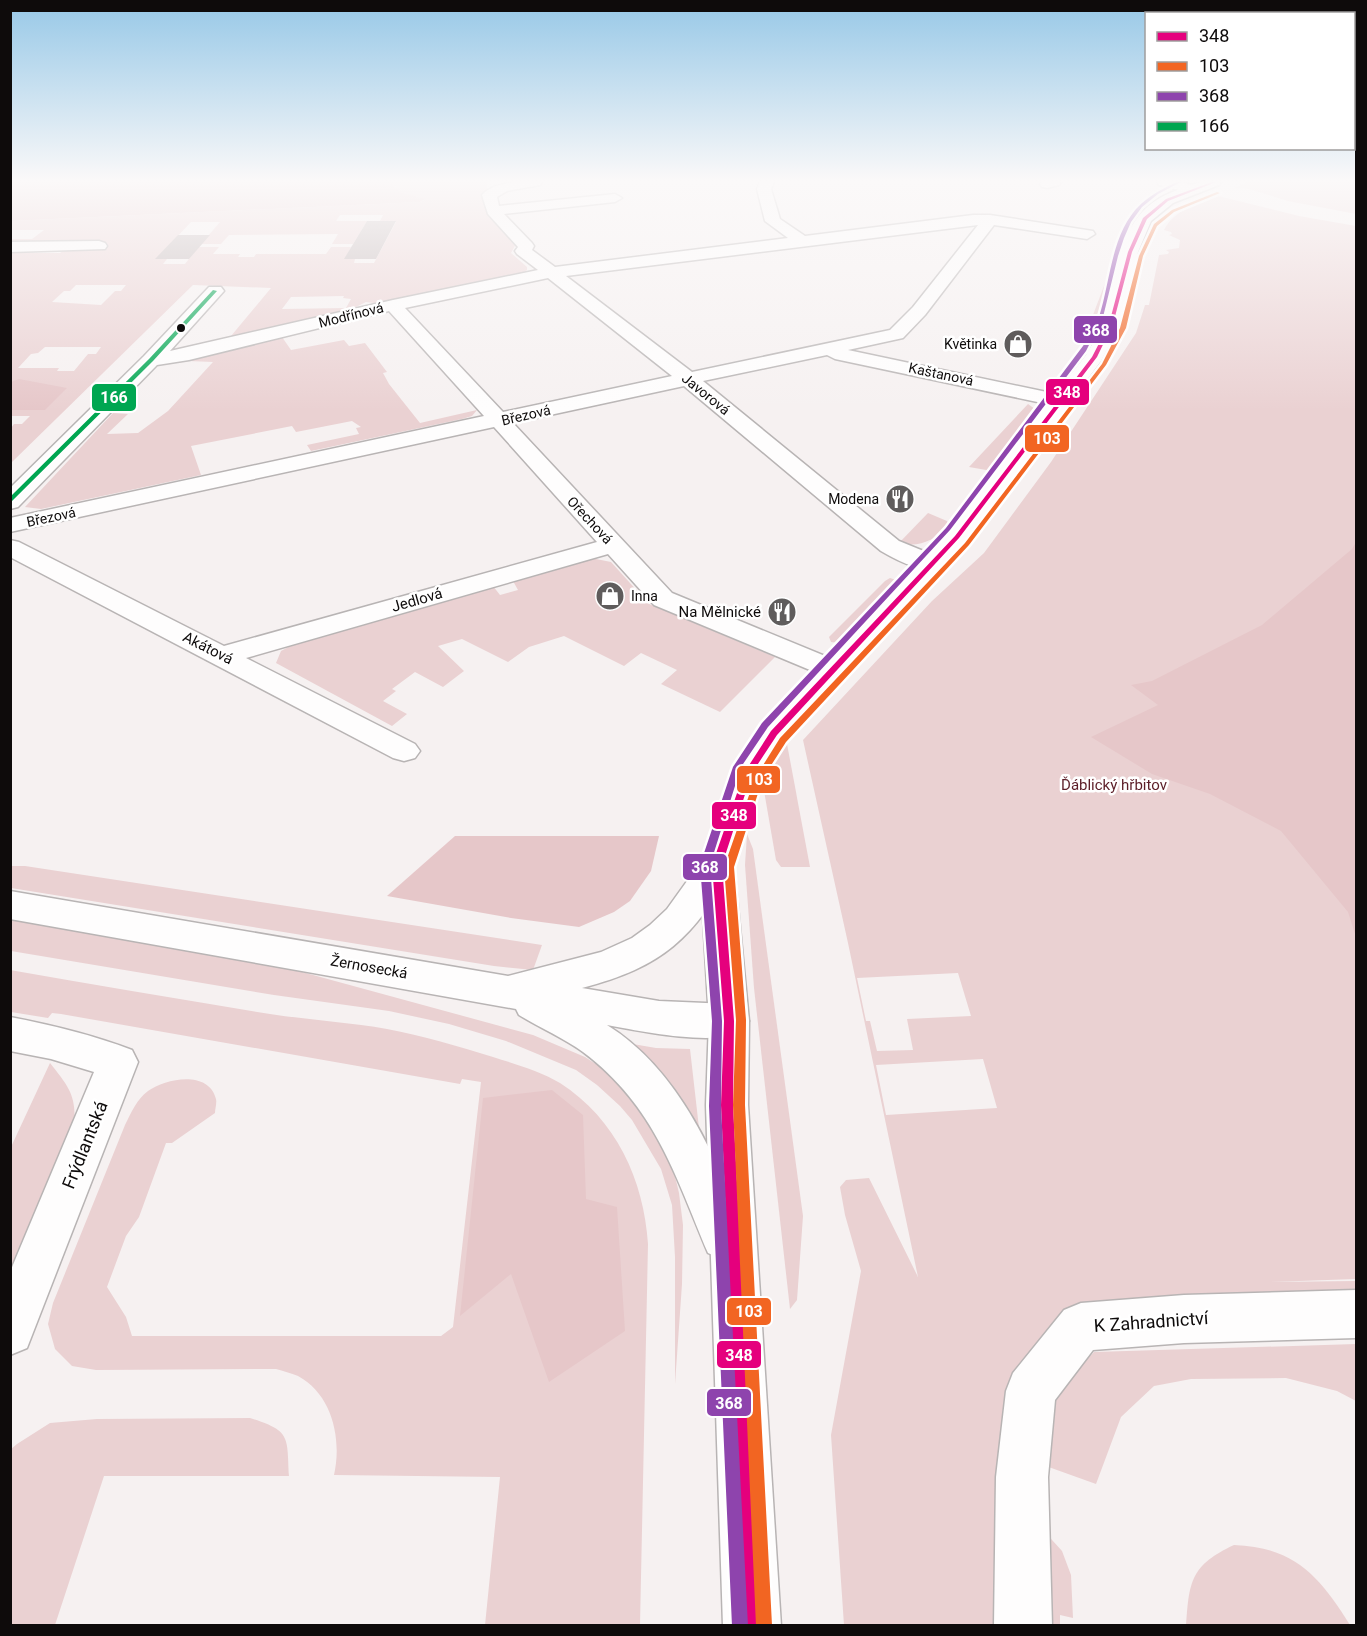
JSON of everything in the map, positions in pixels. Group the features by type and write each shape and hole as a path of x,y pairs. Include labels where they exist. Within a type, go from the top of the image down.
{"street":[{"name":"Javorová","path":"532,258 687,378 890,546 934,564"},
{"name":"Modřínová","path":"151,360 189,354 393,305 550,273 661,258"},
{"name":"Březová","path":"10,525 896,334 919,311 960,258"},
{"path":"507,991 610,967 645,949 682,917 717,865 744,783 763,748 832,669 934,564 1094,357 1112,323 1130,258"},
{"path":"10,502 151,360 215,291"},
{"name":"Ořechová","path":"393,305 663,599 832,669"},
{"name":"Kaštanová","path":"821,350 1061,401"},
{"name":"Jedlová","path":"221,656 613,545"},
{"name":"Akátová","path":"10,548 404,751"},
{"path":"717,865 729,1021 727,1105 752,1626"},
{"name":"Žernosecká","path":"10,905 659,1018 729,1021"},
{"path":"507,991 597,1040 641,1079 672,1121 706,1185 737,1276"},
{"name":"Frýdlantská","path":"10,1034 51,1042 118,1062 10,1331"},
{"name":"K Zahradnictví","path":"1023,1626 1022,1477 1031,1391 1081,1327 1184,1319 1356,1314"}],"green space":[{"path":"11,258 157,258 167,259 163,264 185,264 189,258 345,258 355,259 354,263 374,263 376,258 517,258 527,267 527,270 521,274 374,303 366,302 352,309 212,345 209,344 210,342 225,340 231,336 271,288 193,285 11,463 11,428 14,424 22,424 30,416 11,416","holes":["76,285 126,285 121,291 115,291 101,305 52,302 64,291 70,291","344,296 343,298 351,299 346,308 282,309 291,297","45,347 101,347 96,354 88,354 74,371 57,371 59,368 18,368 31,354 38,353"]},
{"name":"Ďáblický hřbitov","path":"1158,258 1356,258 1356,1279 1267,1282 1356,1281 1356,1302 1095,1307 1052,1328 1030,1352 1005,1417 1007,1625 844,1625 831,1435 861,1271 845,1215 840,1187 846,1180 869,1178 918,1277 803,740 932,601 984,553 1051,462 1136,333 1145,305 1149,305","holes":["958,973 971,1016 907,1019 913,1050 877,1051 870,1021 866,1021 857,978","983,1059 997,1108 886,1115 876,1065"]},
{"path":"1107,278 1114,279 1092,338 1074,367 1065,377 1056,382 1077,357"},
{"path":"282,337 291,350 344,340 349,346 365,343 387,372 383,373 389,384 420,423 477,410 472,416 462,419 311,451 307,445 359,434 356,428 361,427 352,421 296,432 292,426 191,446 201,475 41,509 25,507 113,413 128,414 107,434 138,433 168,411 213,362 188,361"},
{"path":"1028,404 1039,412 992,471 969,467"},
{"path":"928,513 947,521 949,526 926,542 899,543"},
{"path":"591,558 611,562 649,604 775,657 720,712 661,684 677,670 641,653 624,666 564,636 529,647 508,662 462,639 438,646 464,671 443,687 415,672 392,689 396,691 383,701 407,714 392,726 276,663 281,651 296,643 493,586 500,595 518,590 513,581"},
{"path":"890,578 896,580 895,585 839,643 831,642 829,637"},
{"path":"787,744 810,867 781,867 776,860 763,785"},
{"path":"747,834 753,849 803,1216 797,1300 790,1309 754,988 745,865"},
{"path":"10,866 25,866 542,945 533,970 494,966 11,888"},
{"path":"10,919 204,951 302,972 533,1035 585,1057 608,1072 634,1096 670,1155 679,1193 683,1225 682,1284 675,1384 675,1257 672,1205 661,1169 632,1120 620,1106 576,1070 506,1041 449,1024 389,1011 274,995 11,951"},
{"path":"10,970 270,1014 372,1027 427,1038 510,1062 544,1075 560,1083 597,1114 624,1153 633,1174 645,1220 648,1244 640,1625 485,1625 500,1477 334,1475 337,1447 327,1406 310,1384 298,1376 276,1369 96,1370 72,1366 55,1349 48,1324 53,1303 125,1125 144,1094 156,1086 186,1079 196,1080 212,1090 216,1101 215,1113 172,1143 166,1143 139,1217 126,1236 107,1287 126,1317 132,1336 441,1336 453,1327 481,1082 462,1079 460,1084 61,1014 52,1013 48,1018 11,1012"},
{"path":"621,1042 656,1048 690,1049 699,1128 694,1129"},
{"path":"50,1063 73,1099 74,1127 11,1284 11,1147"},
{"path":"1356,1344 1356,1401 1337,1391 1286,1378 1191,1379 1154,1386 1121,1417 1096,1484 1043,1465 1049,1398 1094,1352"},
{"path":"250,1418 273,1427 284,1437 287,1443 289,1476 104,1476 55,1625 11,1625 10,1450 50,1423 97,1419"},
{"path":"1043,1530 1062,1551 1071,1575 1073,1618 1060,1615 1060,1625 1047,1625"},
{"path":"1234,1545 1274,1552 1304,1568 1328,1593 1350,1625 1186,1625 1191,1586 1195,1576 1209,1560"}],"shaded area":[{"path":"19,379 67,388 45,410 11,410 11,382"},
{"path":"1356,542 1356,937 1348,912 1281,831 1210,794 1152,774 1091,737 1158,705 1131,685 1152,681 1262,625 1352,549"},
{"path":"455,836 659,836 651,871 630,901 614,912 579,927 511,918 387,896"},
{"path":"552,1090 583,1115 586,1199 617,1207 625,1331 549,1382 511,1274 460,1316 483,1098"}],"transit line":[{"name":"368","path":"740,1626 715,1106 717,1021 705,865 737,767 765,725 948,529 1084,350 1101,317 1115,258"},
{"name":"348","path":"752,1626 727,1105 729,1021 717,865 748,773 774,733 957,537 1094,357 1111,324 1128,258"},
{"name":"103","path":"764,1625 739,1105 741,1020 729,867 759,778 783,740 967,544 1104,364 1123,328 1140,258"},
{"name":"166","path":"10,501 151,360 215,291"}],"place":[{"name":"Květinka","path":"1018,344"},
{"name":"Modena","path":"900,499"},
{"name":"Inna","path":"610,596"},
{"name":"Na Mělnické","path":"782,612"}]}
